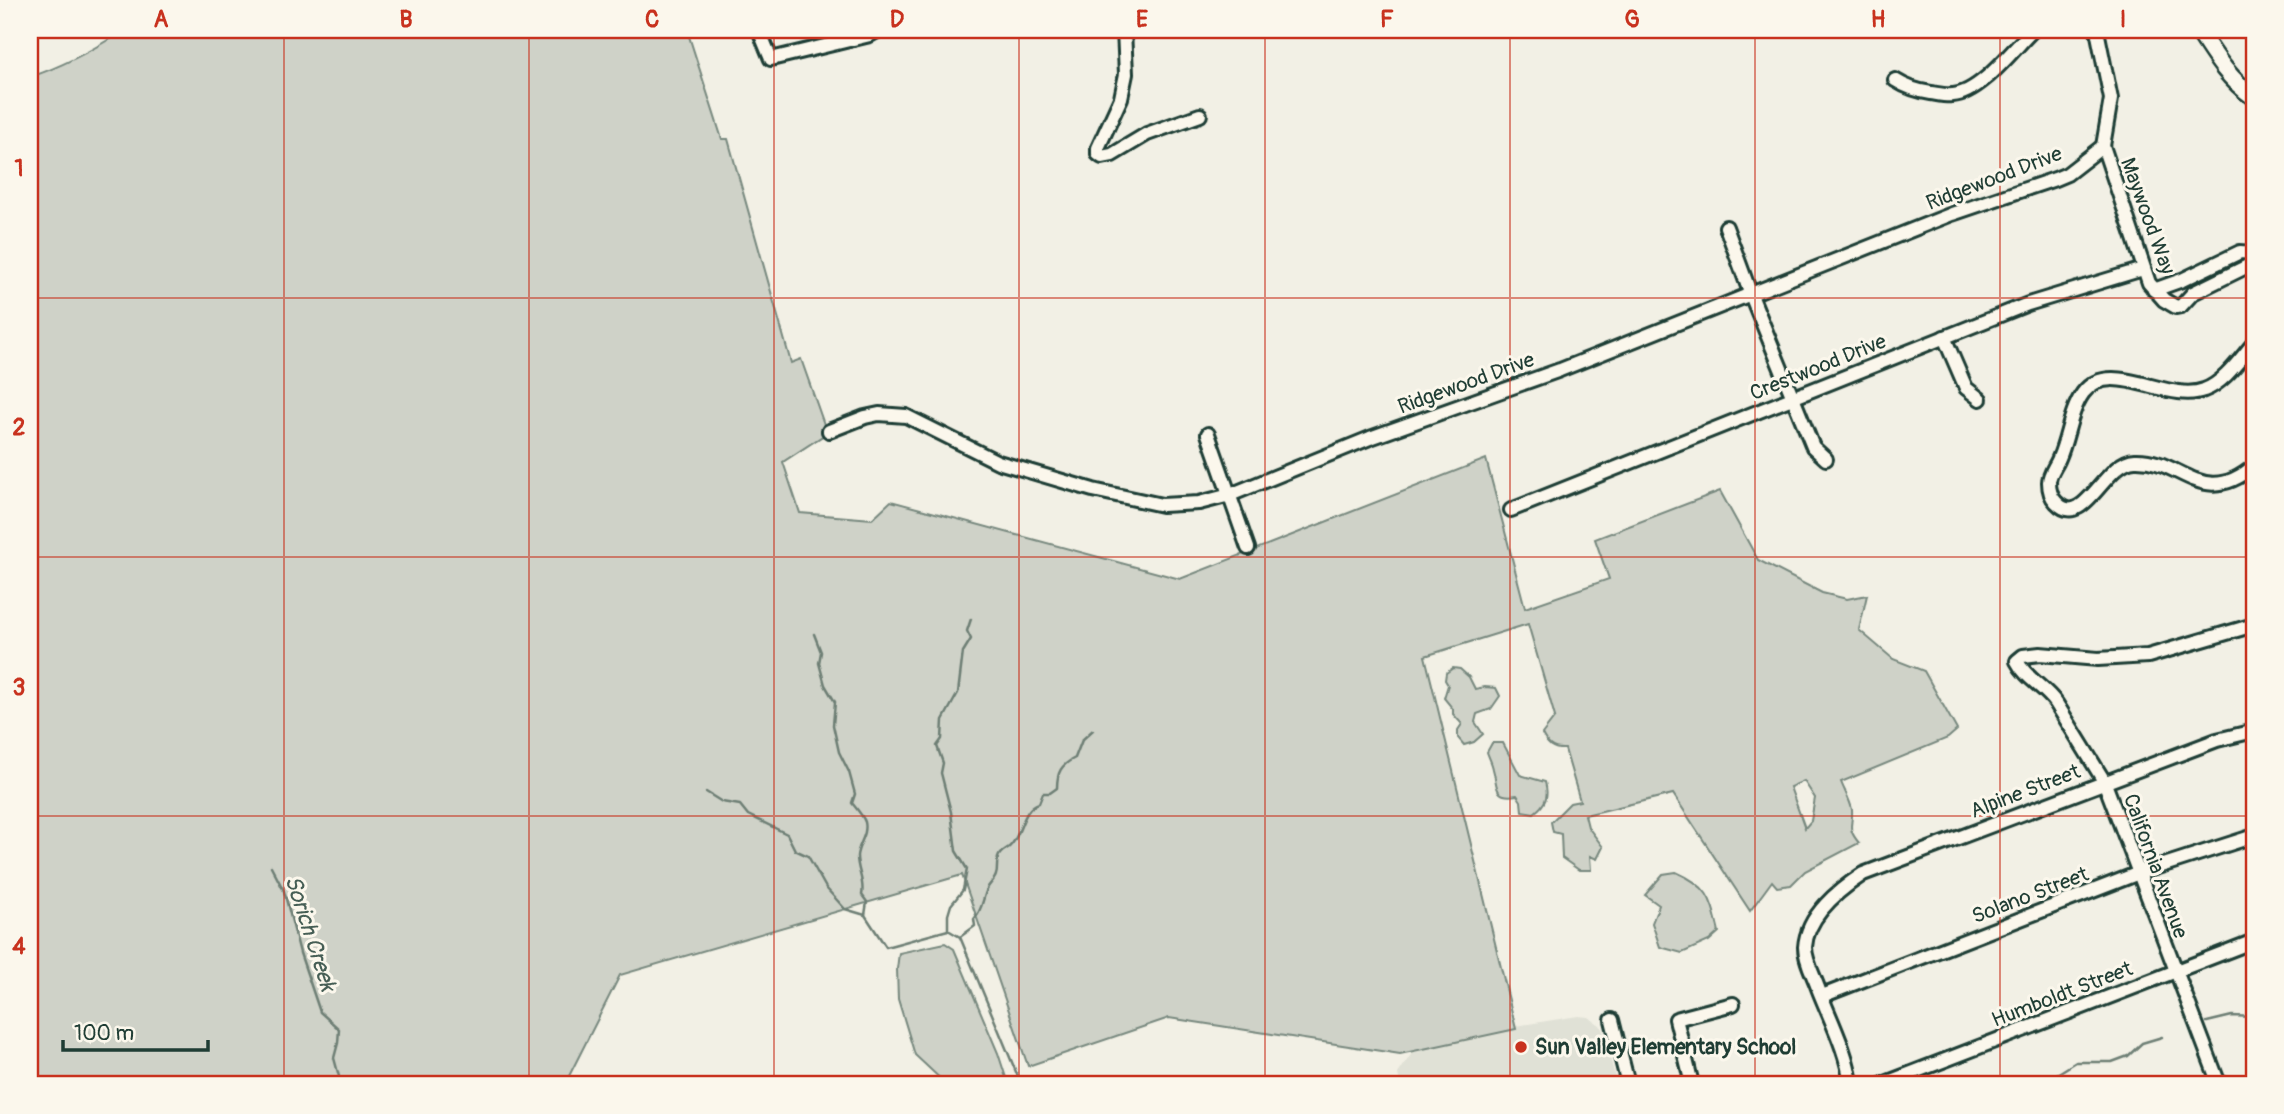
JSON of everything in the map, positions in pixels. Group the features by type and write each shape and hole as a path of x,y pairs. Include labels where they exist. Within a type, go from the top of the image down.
{"street":[{"path":"759,30 771,59 870,36 880,30"},
{"path":"1124,30 1126,74 1121,99 1098,148 1098,154 1102,157 1112,155 1147,134 1200,115"},
{"path":"1895,80 1906,88 1938,94 1953,95 1970,90 1986,78 2034,30"},
{"name":"Maywood Way","path":"2097,30 2111,99 2103,146 2149,283 2171,304 2181,306 2193,293 2254,263"},
{"path":"2198,30 2239,87 2254,97"},
{"name":"Ridgewood Drive","path":"829,431 879,414 906,416 998,462 1093,490 1163,505 1199,503 1230,495 1370,438 1560,370 1952,214 2055,179 2075,169 2103,146"},
{"path":"1727,227 1751,295 1813,447 1826,459"},
{"name":"Maywood Way","path":"2154,290 2240,253 2254,253"},
{"name":"Crestwood Drive","path":"1511,510 2028,304 2143,269"},
{"path":"1944,337 1966,388 1980,400"},
{"path":"2254,343 2216,384 2194,393 2180,393 2117,379 2098,381 2083,393 2049,480 2051,494 2058,504 2070,509 2080,507 2092,496 2112,470 2135,460 2165,467 2187,478 2218,484 2235,478 2254,466"},
{"path":"1208,435 1248,548"},
{"name":"California Avenue","path":"2219,1084 2104,781 2056,703 2017,661 2023,656 2040,653 2108,659 2148,656 2254,625"},
{"name":"Alpine Street","path":"1822,996 1805,950 1813,924 1836,893 1863,874 2104,781 2217,740 2254,731"},
{"name":"Solano Street","path":"1822,996 2139,873 2254,836"},
{"name":"Humboldt Street","path":"1883,1084 2254,942"},
{"path":"1822,996 1846,1061 1851,1084"},
{"path":"1692,1084 1676,1019 1733,1004"},
{"path":"1612,1020 1628,1084"}],"shaded area":[{"path":"124,30 687,30 722,139 728,139 791,363 801,359 827,433 783,462 800,513 872,519 891,501 1180,579 1486,459 1525,608 1609,579 1595,539 1720,491 1758,560 1822,593 1847,599 1867,595 1859,630 1893,659 1924,671 1957,730 1948,738 1841,782 1851,807 1851,830 1859,843 1805,871 1791,885 1777,887 1772,881 1750,911 1673,794 1585,815 1588,827 1603,847 1597,859 1590,856 1591,870 1579,870 1562,858 1561,834 1553,832 1551,822 1570,803 1580,801 1565,749 1550,746 1542,734 1555,717 1528,624 1425,656 1516,1029 1400,1054 1169,1018 1028,1066 962,875 620,975 565,1084 30,1084 30,77 67,63","holes":["1804,781 1815,798 1811,821 1805,828 1790,787"]},
{"path":"1453,668 1460,669 1469,677 1475,689 1496,688 1500,696 1491,709 1477,714 1475,722 1483,734 1474,742 1464,745 1458,738 1458,730 1462,724 1444,698 1448,685 1445,680 1446,673"},
{"path":"1492,743 1503,743 1520,775 1545,782 1546,799 1534,813 1522,811 1517,795 1504,795 1498,790 1487,752"},
{"path":"1676,872 1696,883 1707,895 1719,932 1709,941 1682,953 1660,947 1652,923 1659,905 1645,895 1663,874"},
{"path":"945,943 954,949 998,1053 1008,1084 946,1084 915,1055 898,999 899,953"},
{"name":"Sun Valley Elementary School","path":"1578,1016 1588,1017 1600,1025 1617,1084 1400,1084 1398,1074 1412,1053 1459,1040 1459,1035"}],"waterway":[{"path":"948,930 951,905 963,890 967,869 956,851 951,812 941,773 943,763 937,746 942,739 943,720 958,693 963,652 971,639 967,631 971,619"},
{"path":"814,634 821,652 819,663 825,685 835,702 833,725 839,752 849,772 855,794 852,803 865,822 857,856 862,895 867,902 865,915"},
{"path":"960,937 975,926 974,919 995,877 999,855 1012,844 1029,810 1039,803 1043,793 1050,793 1057,788 1061,770 1075,758 1082,740 1093,730"},
{"path":"706,792 722,802 740,805 748,815 787,834 795,850 808,856 826,888 845,909 865,915 886,947 948,930 960,937 1021,1084"},
{"name":"Sorich Creek","path":"271,866 284,891 300,953 320,1012 339,1029 334,1058 341,1084"},
{"path":"2207,1022 2232,1016 2254,1017"},
{"path":"2041,1084 2076,1062 2112,1062 2128,1056 2142,1043 2162,1037"}],"place":[{"name":"Sun Valley Elementary School","path":"1521,1047"}]}
